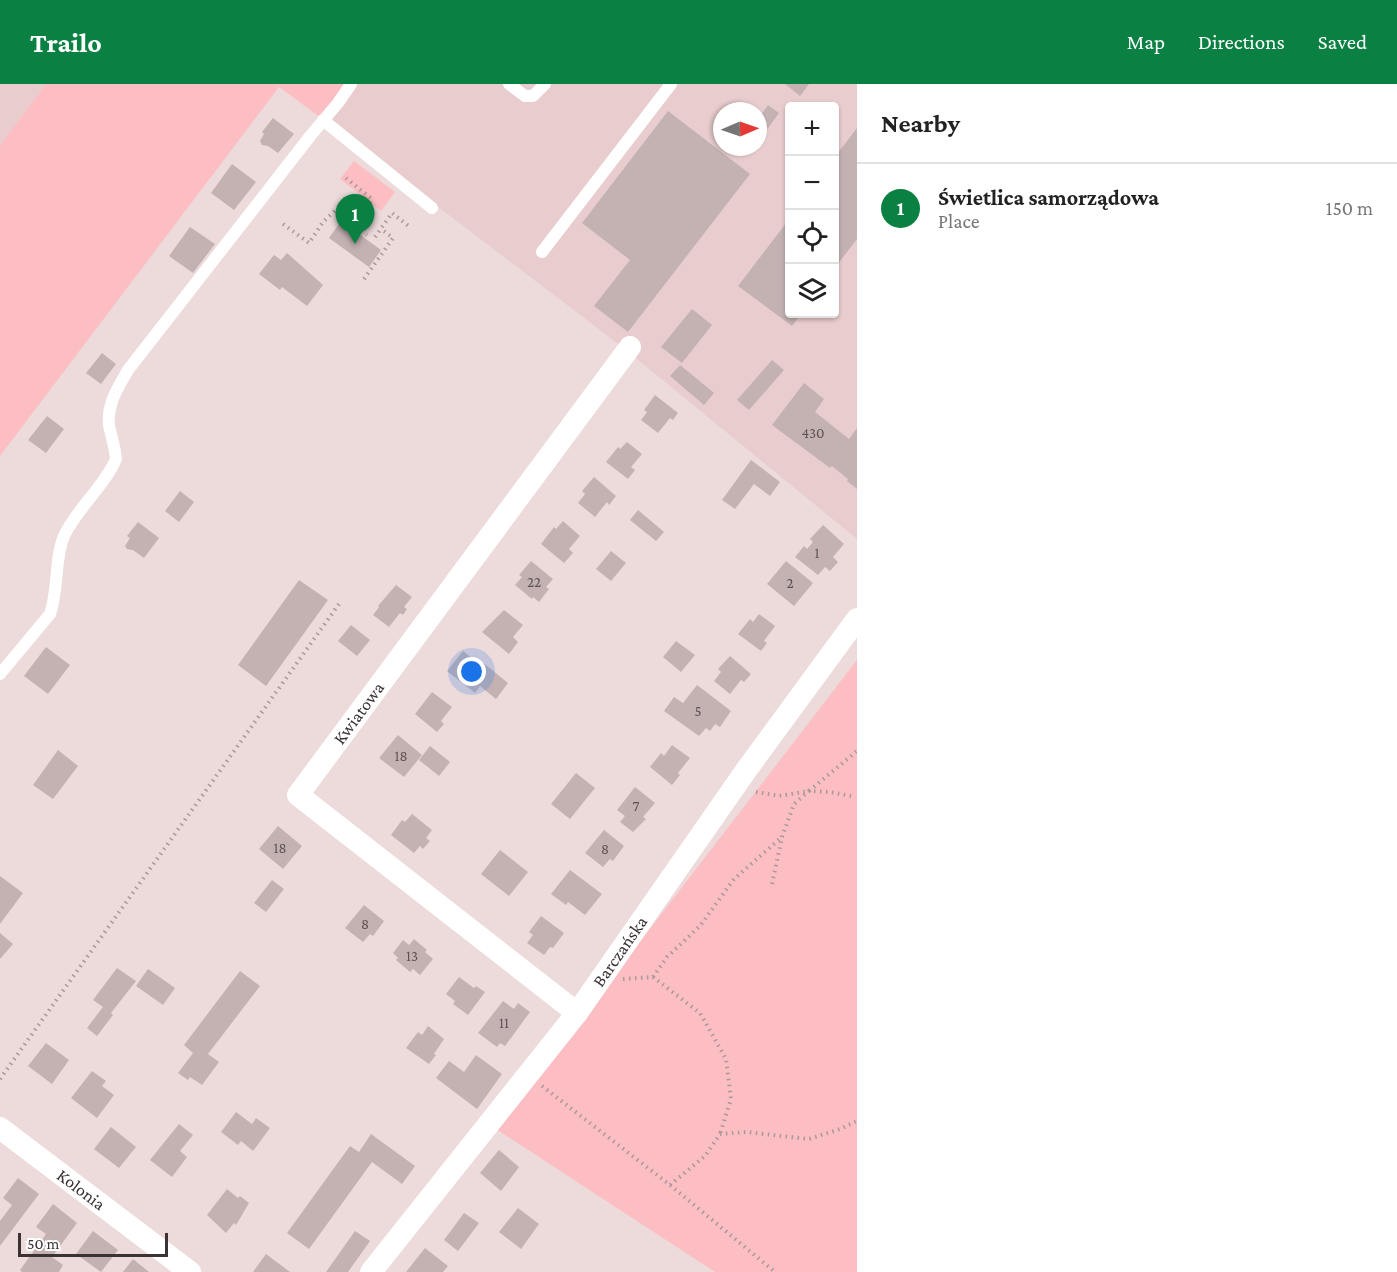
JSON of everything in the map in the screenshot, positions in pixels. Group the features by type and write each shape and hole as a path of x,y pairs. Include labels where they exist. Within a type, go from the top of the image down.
{"street":[{"name":"Kwiatowa","path":"577,1013 298,795 630,347"},
{"name":"Barczańska","path":"371,1272 577,1013 857,619"},
{"name":"Kolonia","path":"0,1128 190,1272"}],"lane":[{"path":"0,674 50,614 54,602 63,540 68,529 116,459 109,412 111,399 128,370 351,84"},
{"path":"509,84 525,96 533,96 545,84"},
{"path":"542,252 671,84"},
{"path":"323,120 432,208"}],"path":[{"path":"346,178 372,199 356,225 367,235"},
{"path":"283,224 309,243 323,222 339,207 359,221"},
{"path":"375,237 392,213 410,227"},
{"path":"364,279 393,238 384,231"},
{"path":"0,1079 339,604"},
{"path":"772,884 782,837 794,804 857,752"},
{"path":"739,782 755,792 779,796 809,791 851,796"},
{"path":"608,970 619,979 637,980 653,977 667,957 700,926 734,879 782,837"},
{"path":"653,977 700,1014 726,1059 731,1099 720,1134 705,1156 670,1185"},
{"path":"527,1074 670,1185 775,1272"},
{"path":"720,1134 746,1132 809,1139 857,1121"}],"shaded area":[{"path":"0,84 46,84 0,145"},
{"path":"46,84 351,84 324,120 279,87 0,456 0,145"},
{"path":"351,84 857,84 857,539 621,346 324,120"},
{"path":"354,161 395,192 381,211 340,179"},
{"path":"857,660 857,1272 715,1272 496,1129"}],"building":[{"path":"785,84 809,84 800,96"},
{"path":"767,106 779,113 767,130"},
{"path":"668,111 713,146 713,156 727,156 750,174 628,332 594,306 630,260 582,223"},
{"path":"273,118 294,134 278,153 262,145 260,141 264,134 262,132"},
{"path":"857,128 857,239 839,262 839,156 839,151"},
{"path":"232,164 256,182 234,210 211,193"},
{"path":"341,221 381,250 369,267 329,238"},
{"path":"785,225 785,318 798,318 792,326 738,286"},
{"path":"190,227 215,244 193,273 169,256"},
{"path":"287,253 323,285 307,306 282,287 280,290 259,274 274,255 281,260"},
{"path":"692,309 712,325 682,363 661,347"},
{"path":"102,353 116,364 101,384 86,373"},
{"path":"772,360 784,370 749,410 737,400"},
{"path":"680,365 714,393 704,405 670,376"},
{"path":"804,383 824,399 815,412 849,439 857,428 857,489 832,466 830,468 772,425"},
{"path":"655,395 678,413 673,420 670,418 658,433 641,420 647,412 644,410"},
{"path":"47,416 64,429 46,453 28,440"},
{"path":"627,442 642,454 631,467 635,470 628,479 606,462 618,447 620,449"},
{"path":"751,460 780,482 770,496 754,484 735,509 722,500"},
{"path":"594,477 616,496 609,505 607,502 595,517 578,503 585,494 582,491"},
{"path":"180,491 194,502 179,522 165,511"},
{"path":"638,510 664,532 656,541 630,520"},
{"path":"563,521 580,536 569,549 573,553 564,563 541,544 554,527 556,529"},
{"path":"138,522 159,538 144,558 125,546 130,538 127,536"},
{"path":"823,525 844,544 833,557 838,562 830,571 825,567 818,575 795,557 804,546 807,549 813,542 810,539"},
{"path":"611,551 626,563 611,581 596,569"},
{"path":"531,561 553,579 546,587 549,589 539,602 515,585 522,577 519,575"},
{"path":"786,561 813,583 794,606 767,584"},
{"path":"299,580 328,600 266,686 238,665"},
{"path":"396,585 412,597 404,607 407,609 403,615 400,613 389,627 373,615"},
{"path":"504,610 523,625 513,637 518,642 509,654 482,632"},
{"path":"759,614 775,626 764,641 767,643 761,651 738,634 750,619 753,622"},
{"path":"351,625 370,640 357,656 338,641"},
{"path":"676,641 695,655 681,672 663,657"},
{"path":"46,647 70,665 48,694 24,676"},
{"path":"463,651 479,664 481,661 508,683 496,699 480,686 475,693 447,671"},
{"path":"730,656 751,674 744,682 741,680 730,694 714,681 721,672 718,669"},
{"path":"697,685 731,711 720,727 715,724 710,731 706,728 699,736 664,711 674,697 683,703"},
{"path":"432,692 452,707 441,721 444,724 437,732 415,714"},
{"path":"398,735 422,755 404,777 379,758"},
{"path":"672,745 690,758 672,785 650,767 661,753 664,756"},
{"path":"430,746 450,762 439,776 419,760"},
{"path":"58,750 78,766 53,799 33,785"},
{"path":"576,773 595,788 570,819 551,804"},
{"path":"635,787 655,803 643,817 646,819 633,832 620,822 625,816 617,810"},
{"path":"412,814 432,830 426,838 430,841 423,849 420,846 414,853 391,835 402,820 405,822"},
{"path":"278,826 302,846 283,869 259,849"},
{"path":"604,830 624,846 613,861 610,859 603,867 585,853"},
{"path":"500,850 528,872 509,896 481,874"},
{"path":"570,870 602,894 585,915 568,902 566,905 551,894"},
{"path":"0,876 23,893 0,924"},
{"path":"272,880 284,889 266,912 254,903"},
{"path":"364,905 384,921 373,936 370,934 363,942 345,928"},
{"path":"541,916 564,933 553,948 550,947 544,955 527,943 533,935 529,932"},
{"path":"0,933 13,944 0,959"},
{"path":"414,939 427,950 425,952 433,959 420,975 413,969 410,972 396,960 398,958 393,953 403,940 409,945"},
{"path":"117,968 136,981 111,1013 113,1015 97,1036 87,1028 103,1007 93,1000"},
{"path":"148,969 175,988 163,1005 136,986"},
{"path":"240,971 260,986 208,1054 219,1062 202,1085 190,1077 188,1080 178,1073 193,1053 184,1045"},
{"path":"459,977 474,988 476,986 485,992 468,1015 453,1004 455,1001 446,994"},
{"path":"503,1001 514,1009 518,1003 530,1012 505,1046 500,1043 497,1047 478,1033"},
{"path":"428,1026 444,1039 429,1064 406,1048 418,1032 422,1035"},
{"path":"46,1043 69,1060 52,1084 28,1066"},
{"path":"476,1055 502,1074 477,1109 436,1078 449,1061 464,1072"},
{"path":"92,1071 106,1081 102,1086 114,1095 97,1118 71,1098"},
{"path":"236,1112 252,1124 256,1118 270,1128 253,1151 241,1141 238,1145 221,1132"},
{"path":"179,1124 193,1135 180,1151 187,1157 172,1177 150,1160"},
{"path":"111,1127 136,1147 119,1168 94,1149"},
{"path":"371,1134 415,1166 402,1184 372,1162 309,1249 287,1233 350,1146 359,1152"},
{"path":"499,1150 519,1167 501,1191 480,1173"},
{"path":"18,1178 39,1194 0,1246 0,1221 12,1205 3,1198"},
{"path":"227,1189 249,1203 236,1225 234,1223 226,1233 207,1215"},
{"path":"53,1204 77,1223 52,1257 63,1265 59,1272 22,1272 20,1270 46,1234 36,1227"},
{"path":"518,1208 539,1224 521,1249 499,1232"},
{"path":"464,1213 479,1223 458,1251 444,1240"},
{"path":"93,1231 118,1250 101,1272 76,1254"},
{"path":"355,1231 370,1241 348,1272 326,1272"},
{"path":"425,1248 448,1266 443,1272 406,1272"},
{"path":"266,1254 290,1272 253,1272"},
{"path":"133,1259 149,1272 123,1272"}],"place":[{"name":"Świetlica samorządowa","path":"355,244"}]}
